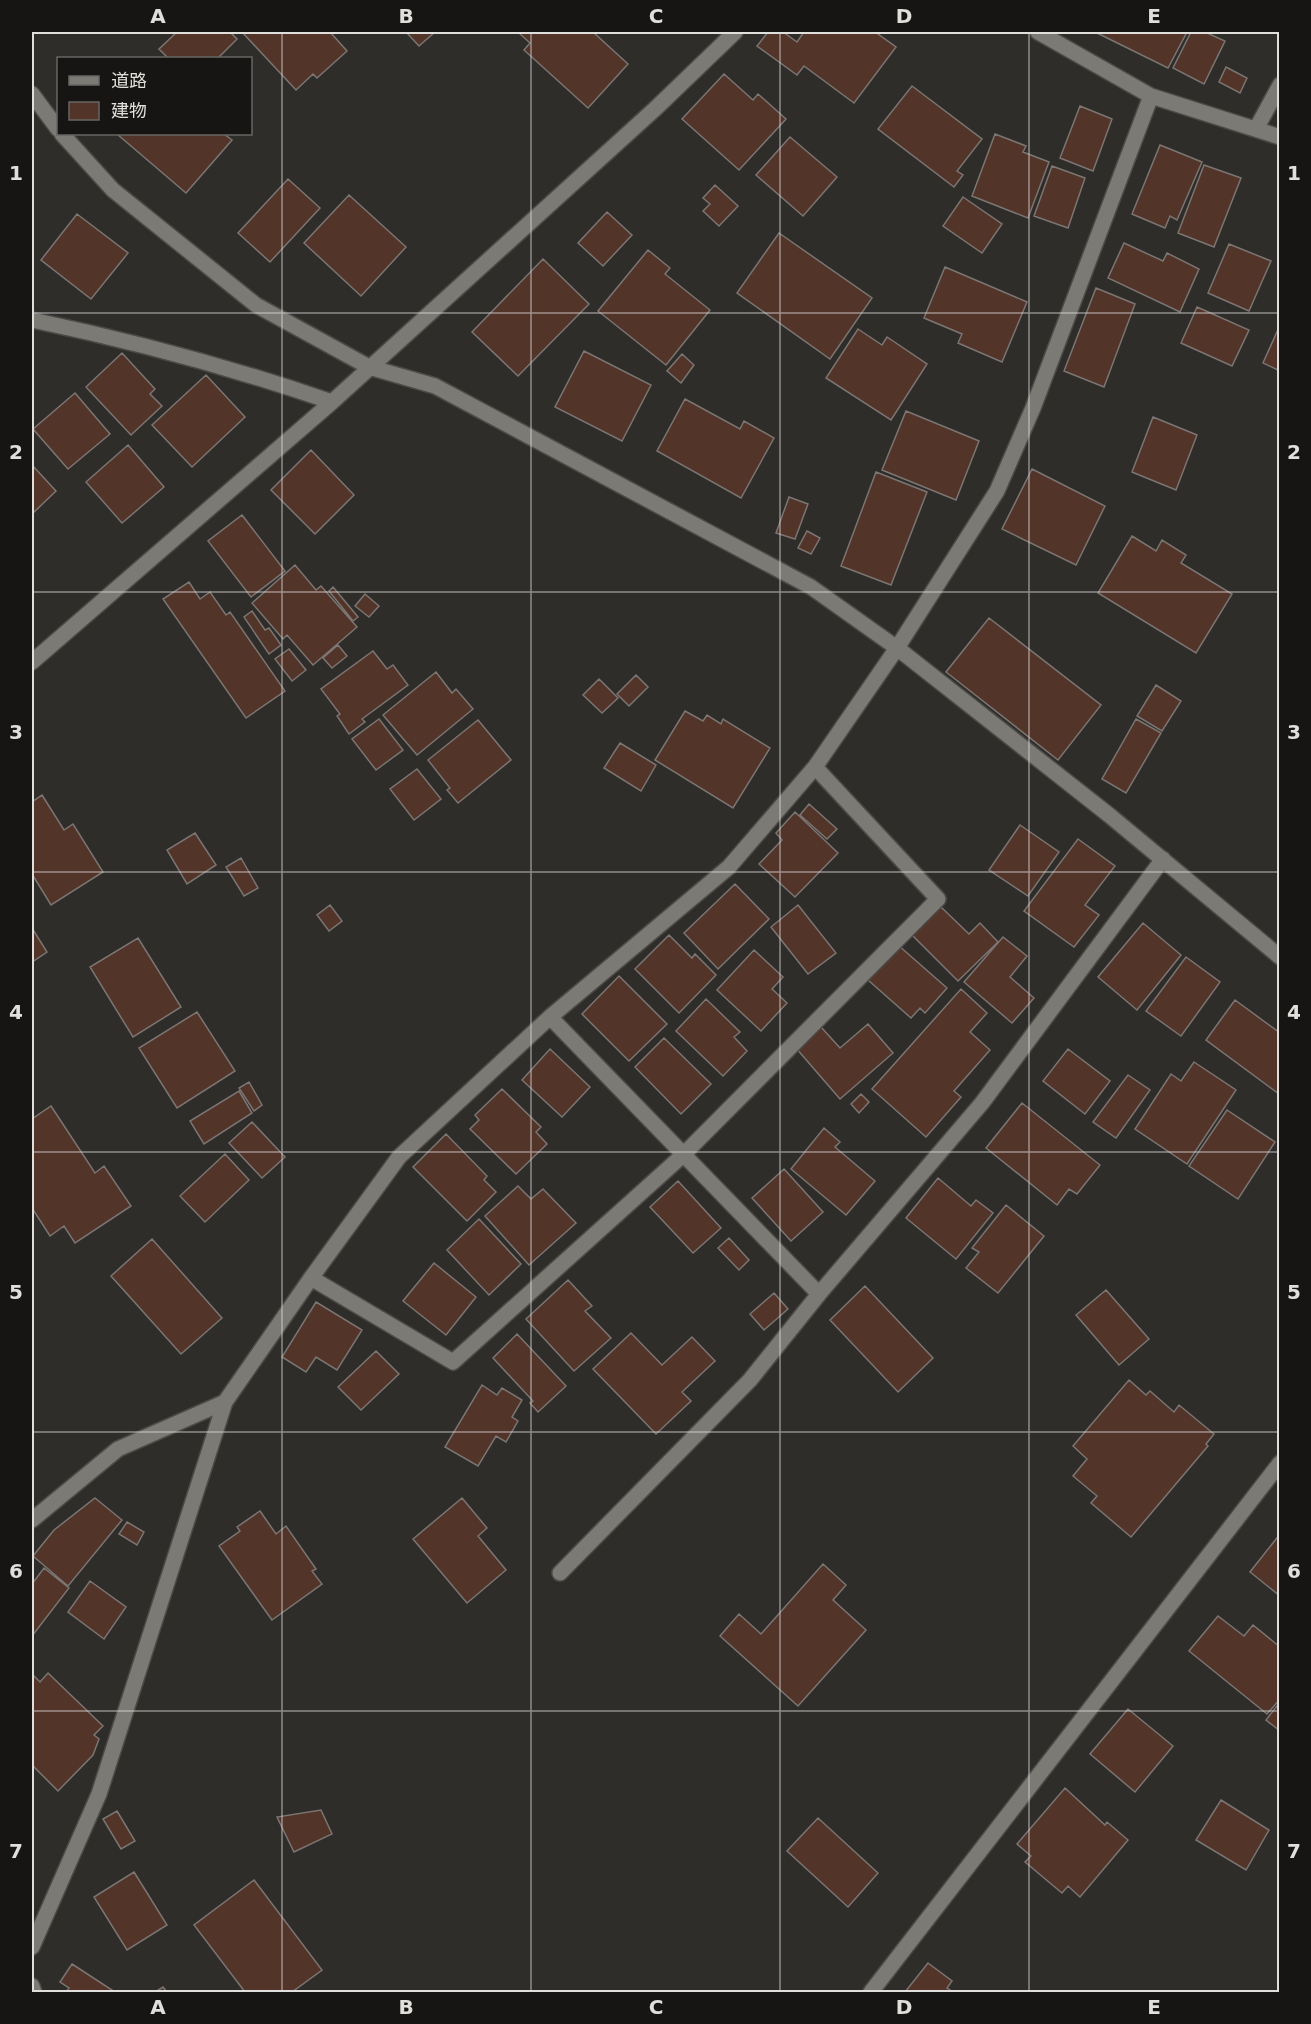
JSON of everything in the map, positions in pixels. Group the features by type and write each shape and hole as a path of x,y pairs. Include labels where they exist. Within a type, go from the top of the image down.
{"street":[{"path":"32,662 332,402 656,108 735,32"},
{"path":"1038,32 1151,96 1280,137"},
{"path":"1256,129 1280,85"},
{"path":"32,94 57,128"},
{"path":"32,1947 99,1794 225,1402 399,1157 550,1017 729,867 814,767 897,648 997,491 1033,408 1151,96"},
{"path":"63,135 113,190 256,305 369,367 435,386 811,587 897,648 1163,859 1280,957"},
{"path":"32,321 113,337 261,377 332,402"},
{"path":"311,1278 453,1362 683,1155 938,899 814,767"},
{"path":"560,1573 750,1380 819,1294 982,1103 1163,859"},
{"path":"550,1017 819,1294"},
{"path":"32,1520 118,1449 225,1402"},
{"path":"871,1992 1280,1463"},
{"path":"32,1986 34,1992"}],"building":[{"path":"177,32 230,32 237,39 219,57 167,57 159,49"},
{"path":"242,32 330,32 347,51 317,78 313,74 296,90"},
{"path":"406,32 435,32 419,46"},
{"path":"518,32 593,32 628,64 588,108 524,50 530,43"},
{"path":"768,32 783,32 797,42 804,32 875,32 896,47 854,103 804,66 797,75 757,46"},
{"path":"1095,32 1187,32 1168,68"},
{"path":"1191,32 1205,32 1225,41 1204,84 1173,68"},
{"path":"1226,67 1247,78 1240,93 1219,82"},
{"path":"724,74 753,100 758,94 786,119 739,170 682,119"},
{"path":"912,86 982,139 957,171 963,175 954,187 878,129"},
{"path":"1080,106 1112,119 1093,171 1060,158"},
{"path":"995,134 1026,146 1023,152 1049,162 1028,218 972,196"},
{"path":"118,135 225,135 232,140 186,193"},
{"path":"790,137 837,177 803,216 756,175"},
{"path":"1160,145 1202,162 1177,220 1170,216 1165,228 1132,214"},
{"path":"1204,165 1241,178 1214,247 1178,233"},
{"path":"1052,166 1085,178 1068,228 1034,216"},
{"path":"288,179 320,208 270,262 238,233"},
{"path":"715,185 738,206 719,226 703,211 710,204 703,198"},
{"path":"349,195 406,247 361,296 304,243"},
{"path":"963,197 1002,224 982,253 943,226"},
{"path":"607,212 632,235 603,266 578,243"},
{"path":"77,214 128,253 91,299 41,260"},
{"path":"779,233 872,298 830,359 737,293"},
{"path":"1124,243 1163,261 1167,253 1199,269 1180,312 1108,278"},
{"path":"1229,244 1271,261 1249,311 1208,293"},
{"path":"648,250 670,268 665,274 710,310 666,365 598,311"},
{"path":"543,259 589,304 518,376 472,332"},
{"path":"945,267 1027,302 1002,362 958,343 962,334 924,318"},
{"path":"1096,288 1135,304 1104,387 1064,371"},
{"path":"1197,307 1249,330 1232,366 1181,343"},
{"path":"1280,325 1280,371 1263,363"},
{"path":"858,329 882,345 887,337 927,364 891,420 826,378"},
{"path":"584,351 651,385 622,441 555,407"},
{"path":"122,353 155,389 150,394 162,406 131,435 86,387"},
{"path":"682,354 694,365 681,383 667,371"},
{"path":"206,375 245,417 192,467 152,425"},
{"path":"75,393 110,434 68,469 33,429"},
{"path":"685,399 740,429 744,421 774,438 741,498 657,451"},
{"path":"906,411 979,441 956,500 882,470"},
{"path":"1153,417 1197,435 1176,490 1132,472"},
{"path":"128,445 164,487 122,523 86,482"},
{"path":"311,450 354,495 315,534 271,490"},
{"path":"32,465 56,491 32,514"},
{"path":"1032,469 1105,506 1076,565 1002,529"},
{"path":"876,472 927,492 891,585 841,566"},
{"path":"789,497 808,504 795,539 776,533"},
{"path":"242,515 285,571 251,597 208,541"},
{"path":"807,531 820,538 811,554 798,548"},
{"path":"1132,536 1156,551 1162,540 1186,555 1181,563 1232,594 1196,653 1098,593"},
{"path":"295,565 316,590 321,586 357,627 313,665 287,635 283,639 252,603"},
{"path":"189,582 200,599 210,592 226,615 230,612 285,691 246,718 163,599"},
{"path":"333,587 358,617 353,621 329,591"},
{"path":"365,594 379,606 369,617 355,606"},
{"path":"252,611 265,630 269,628 281,645 269,654 244,617"},
{"path":"989,618 1101,705 1058,760 946,672"},
{"path":"338,645 347,656 332,668 323,658"},
{"path":"289,649 306,670 292,681 275,659"},
{"path":"373,651 387,669 393,665 408,685 362,719 365,722 349,734 337,716 340,714 321,689"},
{"path":"436,672 452,693 456,689 473,709 417,755 383,715"},
{"path":"636,675 648,687 629,706 617,694"},
{"path":"599,679 618,698 602,713 583,695"},
{"path":"1156,685 1181,701 1162,731 1137,716"},
{"path":"685,711 703,721 707,715 721,724 723,719 770,748 733,808 655,760"},
{"path":"379,719 403,750 376,770 352,739"},
{"path":"1136,719 1161,733 1126,793 1102,779"},
{"path":"478,720 511,760 458,803 447,790 450,788 428,760"},
{"path":"620,743 656,765 641,791 604,768"},
{"path":"417,769 441,799 414,820 390,789"},
{"path":"42,795 64,830 73,824 103,872 51,905 32,874 32,802"},
{"path":"809,804 837,829 827,839 800,815"},
{"path":"795,812 838,853 795,897 759,864 782,840 776,833"},
{"path":"1020,825 1059,852 1028,896 989,870"},
{"path":"195,833 216,865 187,884 167,850"},
{"path":"1078,839 1115,866 1085,905 1099,915 1074,947 1024,911"},
{"path":"241,858 258,888 244,896 226,867"},
{"path":"735,884 769,919 718,969 684,933"},
{"path":"330,905 342,921 329,931 317,915"},
{"path":"798,905 836,953 808,974 771,927"},
{"path":"941,907 969,934 980,923 998,942 958,981 912,935"},
{"path":"1143,923 1181,955 1137,1010 1098,977"},
{"path":"32,928 47,952 32,962"},
{"path":"669,935 692,958 695,954 716,975 679,1013 635,969"},
{"path":"1003,937 1027,956 1010,977 1034,998 1012,1023 964,982"},
{"path":"138,938 181,1007 133,1037 90,967"},
{"path":"898,945 947,988 925,1013 920,1008 911,1018 868,980"},
{"path":"754,950 783,977 772,989 787,1003 761,1031 717,990"},
{"path":"1186,957 1220,982 1181,1036 1146,1011"},
{"path":"619,976 667,1024 629,1061 582,1014"},
{"path":"961,989 987,1013 970,1032 990,1050 954,1091 961,1097 926,1137 872,1089"},
{"path":"706,999 740,1032 734,1037 747,1051 723,1076 676,1031"},
{"path":"1235,1000 1280,1033 1279,1094 1206,1040"},
{"path":"197,1012 235,1071 177,1108 139,1048"},
{"path":"868,1024 893,1053 840,1099 796,1048 821,1027 840,1048"},
{"path":"664,1038 711,1084 681,1114 635,1067"},
{"path":"550,1049 590,1087 562,1117 522,1080"},
{"path":"1068,1049 1110,1081 1085,1114 1043,1081"},
{"path":"1194,1062 1236,1090 1187,1164 1135,1129 1171,1074 1181,1081"},
{"path":"1128,1075 1150,1090 1116,1138 1093,1122"},
{"path":"249,1082 262,1105 254,1111 239,1088"},
{"path":"502,1089 541,1127 536,1132 547,1144 516,1174 470,1129 479,1120 475,1115"},
{"path":"239,1091 252,1113 204,1144 190,1121"},
{"path":"861,1094 869,1102 859,1113 851,1104"},
{"path":"1022,1103 1100,1165 1077,1194 1069,1189 1057,1205 986,1148"},
{"path":"51,1106 95,1173 104,1166 131,1206 75,1243 64,1226 50,1236 32,1208 32,1119"},
{"path":"1227,1110 1275,1142 1238,1199 1189,1166"},
{"path":"252,1122 285,1157 262,1178 229,1143"},
{"path":"824,1128 840,1142 835,1147 875,1181 846,1215 791,1169"},
{"path":"446,1134 487,1176 484,1180 496,1192 467,1221 413,1167"},
{"path":"225,1154 249,1180 205,1222 180,1196"},
{"path":"784,1169 823,1212 791,1241 752,1198"},
{"path":"938,1178 971,1206 976,1200 993,1213 956,1259 906,1218"},
{"path":"678,1181 721,1228 693,1253 650,1207"},
{"path":"518,1186 531,1199 543,1189 576,1223 529,1265 485,1216"},
{"path":"1006,1205 1044,1236 998,1293 966,1268 979,1252 972,1248"},
{"path":"479,1219 521,1264 489,1295 447,1250"},
{"path":"729,1238 749,1260 739,1270 718,1248"},
{"path":"152,1239 222,1318 181,1354 111,1276"},
{"path":"434,1263 476,1297 446,1335 403,1301"},
{"path":"568,1280 592,1306 585,1311 611,1338 574,1371 526,1319"},
{"path":"865,1286 933,1358 898,1392 830,1320"},
{"path":"1106,1290 1149,1339 1119,1365 1076,1315"},
{"path":"774,1293 788,1309 764,1330 750,1314"},
{"path":"316,1302 362,1330 337,1370 316,1357 306,1372 282,1357"},
{"path":"631,1333 662,1365 692,1337 715,1361 682,1392 691,1401 656,1434 593,1369"},
{"path":"517,1334 566,1386 538,1412 530,1403 533,1401 493,1358"},
{"path":"376,1351 399,1374 361,1410 338,1387"},
{"path":"1129,1380 1146,1395 1150,1391 1174,1412 1179,1405 1214,1434 1206,1444 1208,1446 1131,1537 1091,1503 1097,1496 1073,1476 1087,1459 1073,1446"},
{"path":"482,1385 497,1395 502,1388 522,1400 512,1417 518,1421 506,1442 496,1436 478,1466 445,1447"},
{"path":"95,1498 122,1520 68,1586 33,1556 54,1530"},
{"path":"462,1498 487,1528 478,1536 506,1570 467,1603 413,1539"},
{"path":"260,1511 276,1534 286,1526 316,1569 312,1571 322,1584 272,1620 219,1546 240,1531 237,1527"},
{"path":"127,1522 144,1532 137,1545 119,1534"},
{"path":"1280,1534 1280,1596 1250,1572"},
{"path":"823,1564 846,1585 833,1600 866,1630 798,1706 720,1636 739,1614 761,1634"},
{"path":"44,1568 69,1588 32,1636 32,1584"},
{"path":"90,1581 126,1607 104,1639 68,1612"},
{"path":"1218,1616 1244,1636 1253,1625 1280,1647 1280,1699 1267,1714 1189,1651"},
{"path":"48,1673 103,1726 94,1735 99,1739 93,1755 58,1791 32,1765 32,1674 40,1682"},
{"path":"1280,1702 1280,1731 1266,1720"},
{"path":"1128,1709 1173,1746 1135,1792 1090,1754"},
{"path":"1065,1788 1105,1825 1107,1822 1128,1840 1080,1897 1068,1886 1062,1893 1025,1862 1031,1856 1017,1844"},
{"path":"1221,1800 1269,1830 1246,1870 1196,1840"},
{"path":"321,1810 332,1834 294,1852 277,1817"},
{"path":"117,1811 135,1841 121,1849 103,1819"},
{"path":"818,1818 878,1873 848,1907 787,1851"},
{"path":"134,1872 167,1925 127,1950 94,1897"},
{"path":"254,1880 322,1970 292,1992 245,1992 194,1925"},
{"path":"928,1963 952,1981 947,1988 953,1992 905,1992"},
{"path":"72,1964 115,1992 66,1992 69,1988 60,1982"},
{"path":"163,1987 167,1992 155,1992"}]}
